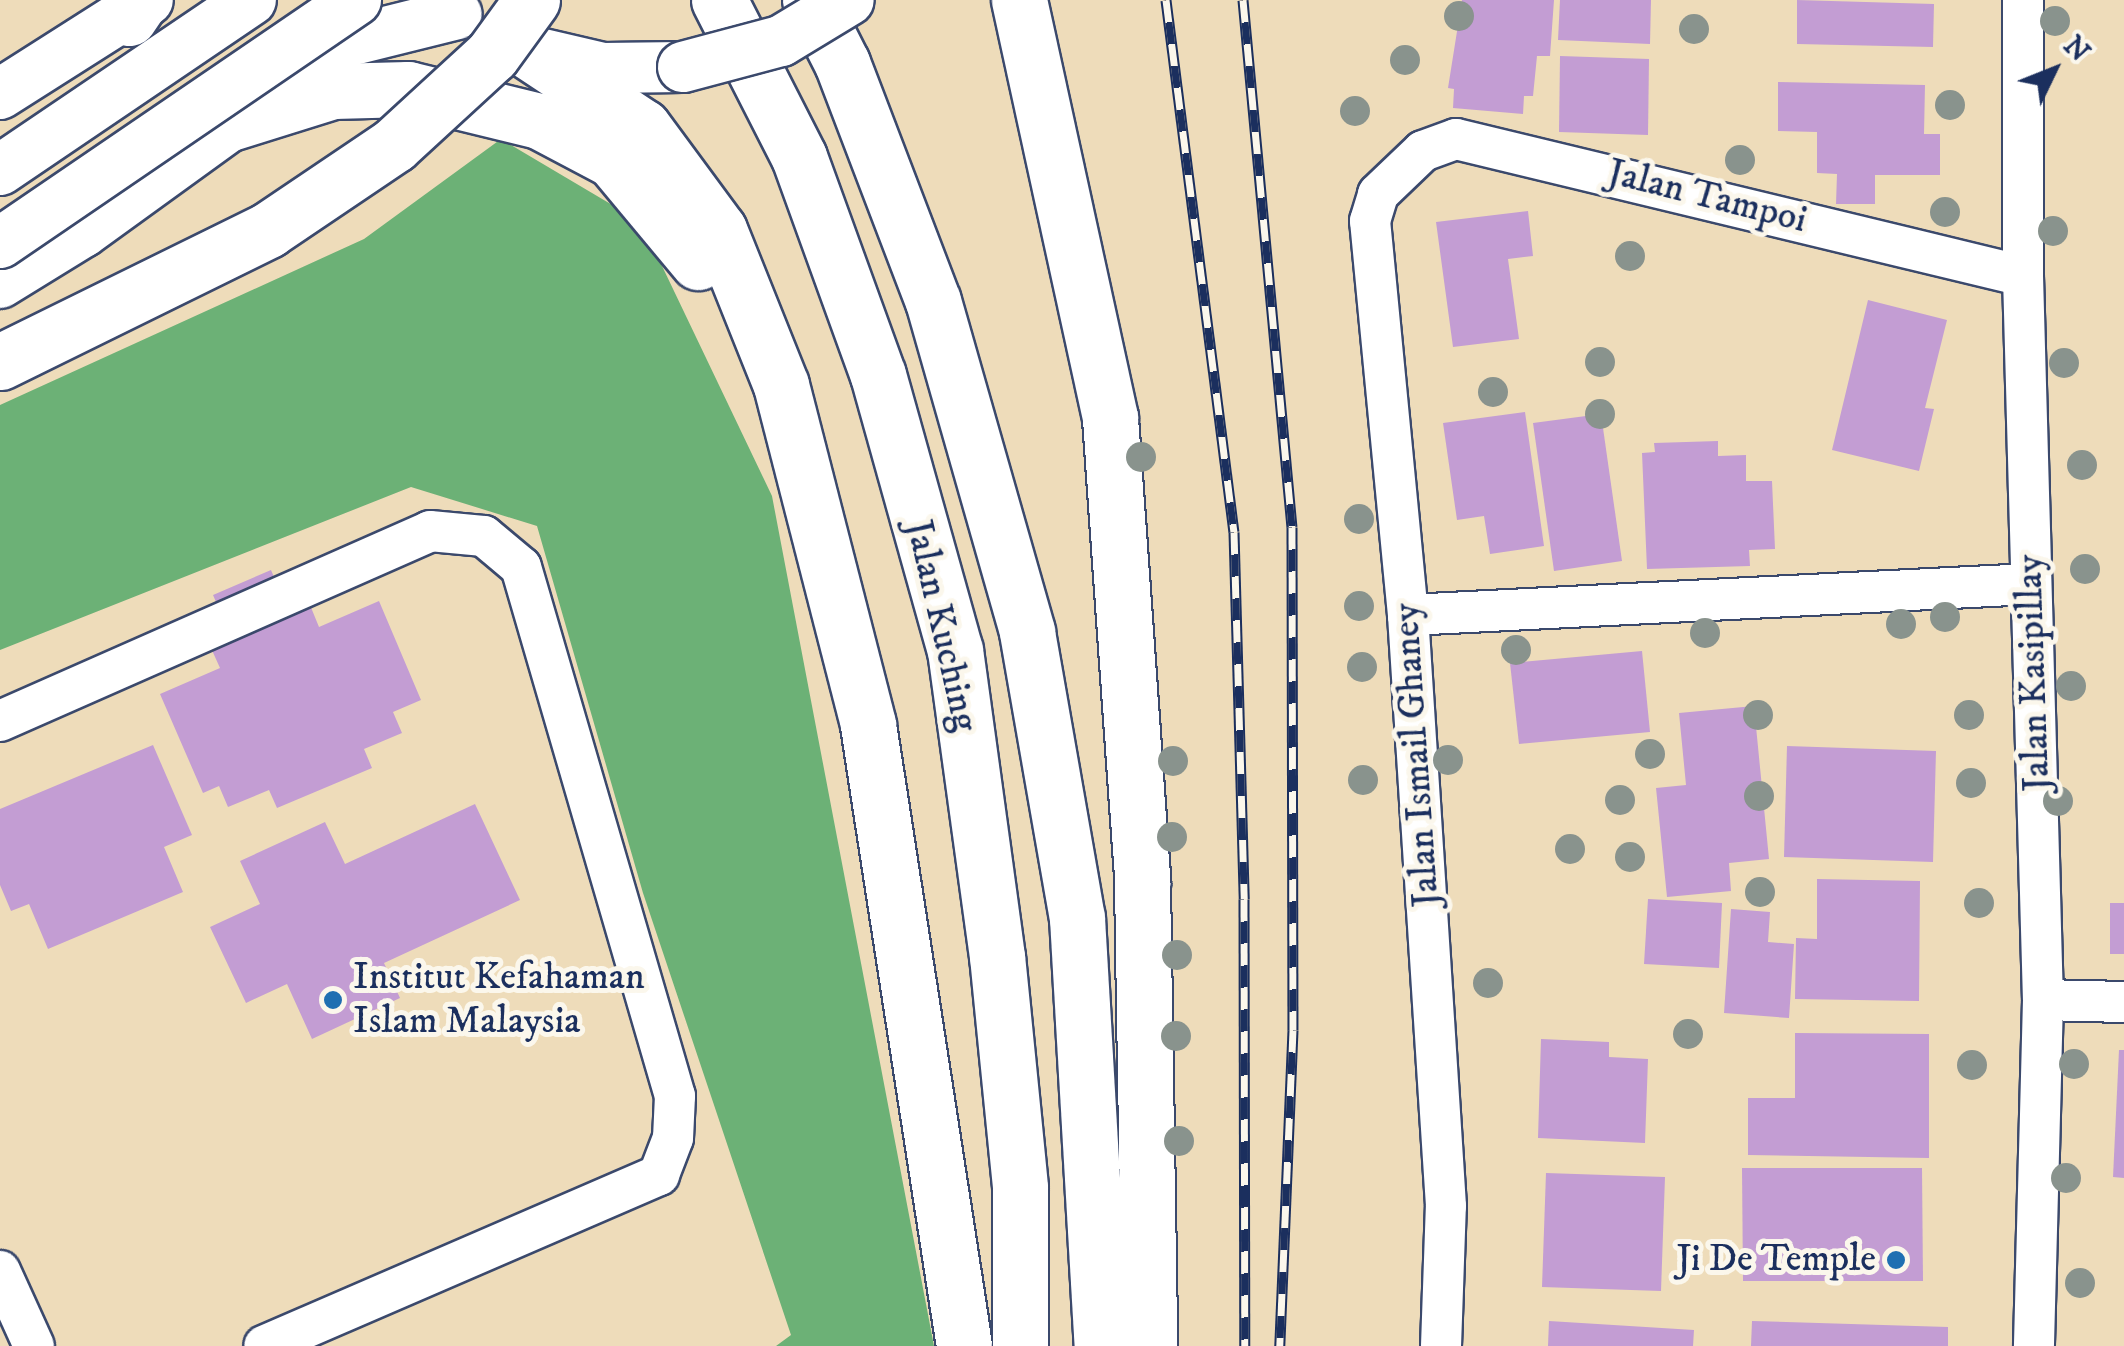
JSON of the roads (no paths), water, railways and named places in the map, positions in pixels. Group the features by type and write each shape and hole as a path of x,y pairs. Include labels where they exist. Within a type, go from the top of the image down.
{"highway":[{"name":"Jalan Kuching","path":"720,0 799,157 878,375 955,650 997,956 1020,1188 1020,1346"},
{"name":"Jalan Kuching","path":"810,0 842,63 933,302 1026,632 1078,918 1102,1346"},
{"path":"1022,6 1110,418 1142,881 1149,1346"},
{"path":"0,362 268,230 394,144 529,24 643,127 719,230 781,385 868,725 964,1346"},
{"path":"224,125 332,91 408,89 539,121 613,160 681,238 781,385"}],"main road":[{"path":"0,170 251,0 277,23 282,58 268,83 224,125"},
{"path":"0,243 356,0"},
{"path":"0,283 83,232 224,125 344,42 448,7 529,24 603,68 683,67 781,41 849,0"},
{"path":"0,94 145,4"}],"street":[{"name":"Jalan Kasipillay","path":"2023,0 2024,276 2042,1000 2034,1346"},
{"name":"Jalan Tampoi","path":"1398,173 1423,151 1456,140 2024,276"},
{"name":"Jalan Ismail Ghaney","path":"1398,173 1378,194 1370,221 1408,614 1446,1206 1440,1346"},
{"path":"0,721 430,532 484,536 521,566 675,1096 673,1138 659,1175 264,1346"},
{"path":"1408,614 2031,584"},
{"path":"2042,1000 2124,1002"},
{"path":"0,1271 34,1346"}],"railway":[{"path":"1166,0 1234,532 1244,899 1245,1346"},
{"path":"1243,0 1292,527 1293,1030 1280,1346"}],"place":[{"name":"Institut Kefahaman Islam Malaysia","path":"333,1000"},
{"name":"Ji De Temple","path":"1896,1260"}]}
